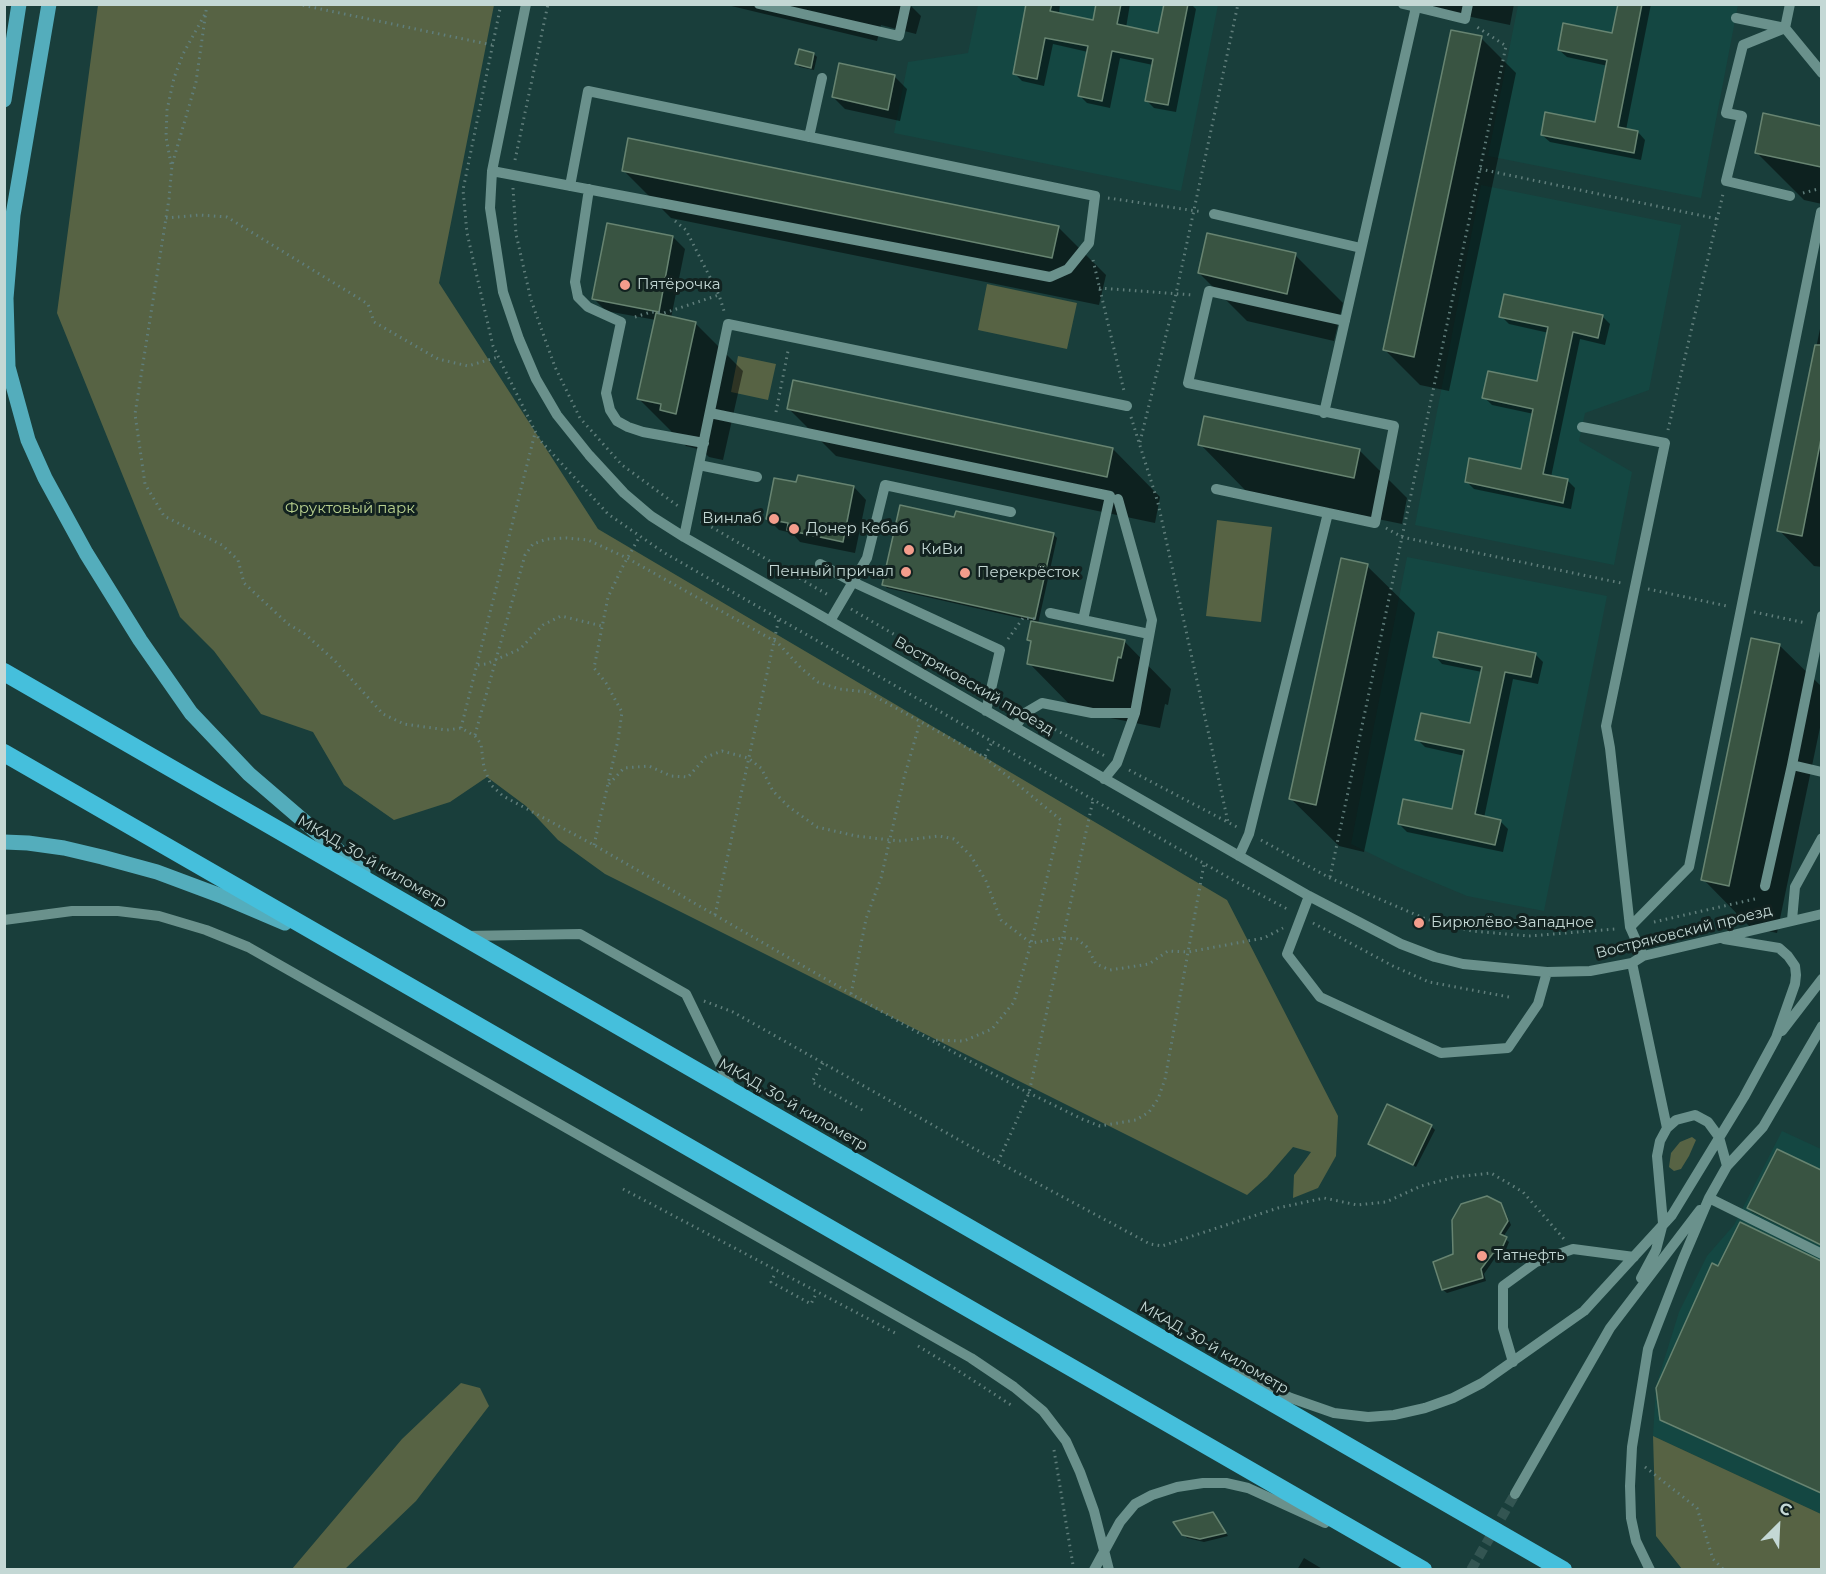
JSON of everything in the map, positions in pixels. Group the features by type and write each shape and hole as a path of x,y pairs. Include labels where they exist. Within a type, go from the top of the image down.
{"highway":[{"name":"МКАД, 30-й километр","path":"4,672 1563,1569"},
{"path":"4,753 1423,1569"}],"main road":[{"path":"4,100 19,4"},
{"path":"4,395 8,367 6,298 13,215 49,4"},
{"path":"8,367 28,440 45,478 107,587 140,640 191,713 249,774 376,884"},
{"path":"4,842 64,848 157,872 224,897 340,946"}],"street":[{"name":"Востряковский проезд","path":"526,4 492,171 490,208 503,292 536,379 557,415 610,478 651,516 1309,896 1401,944 1435,957 1463,964 1547,972 1590,970 1632,963 1643,956 1821,914"},
{"path":"759,4 899,36 906,4"},
{"path":"1403,4 1465,19 1468,4"},
{"path":"1785,28 1790,4"},
{"path":"1324,413 1416,7"},
{"path":"1736,18 1785,28 1816,60 1821,73"},
{"path":"1785,28 1743,45 1726,113 1742,116 1726,181 1790,196"},
{"path":"809,137 822,78"},
{"path":"492,171 570,186 589,189 1050,277 1068,269 1089,243 1095,196 588,92 570,186"},
{"path":"589,189 575,282 578,297 588,307 621,322 606,393 610,410 617,421 628,428 704,443"},
{"path":"1630,927 1689,867 1821,212"},
{"path":"1214,214 1361,249"},
{"path":"1216,489 1375,523 1394,426 1324,413 1188,382 1209,291 1345,321"},
{"path":"684,537 728,324 1127,406"},
{"path":"710,413 1110,496 1083,620"},
{"path":"1582,427 1665,443 1606,726 1630,927 1643,956"},
{"path":"699,465 757,477"},
{"path":"830,621 867,558 885,485 1011,512"},
{"path":"1104,779 1117,763 1135,713 1152,620 1118,499"},
{"path":"1239,856 1249,834 1328,513"},
{"path":"820,564 853,582 1000,650 986,711"},
{"path":"1050,613 1149,634"},
{"path":"1765,886 1792,765 1821,616"},
{"path":"1015,727 1025,713 1042,703 1092,713 1135,713"},
{"path":"1792,765 1821,772"},
{"path":"1791,920 1795,887 1821,838"},
{"path":"1309,896 1287,954 1320,997 1441,1053 1508,1048 1538,1004 1547,972"},
{"path":"4,920 72,910 118,911 159,916 206,930 248,947 971,1358 1043,1411 1065,1441 1091,1501 1109,1569"},
{"path":"462,936 580,934 686,994 733,1092"},
{"path":"1160,1338 1290,1398 1334,1413 1368,1417 1394,1415 1444,1401 1482,1383 1513,1362 1584,1311 1672,1215 1744,1097 1776,1038 1795,984 1795,966 1779,948 1718,938"},
{"path":"1632,963 1666,1128"},
{"path":"1776,1038 1821,979"},
{"path":"1650,1569 1636,1541 1631,1518 1630,1486 1632,1456 1648,1349 1709,1198 1727,1166 1763,1127 1821,1026"},
{"path":"1626,1305 1656,1250 1663,1223 1657,1156 1666,1128 1676,1120 1695,1115 1708,1122 1719,1137 1727,1166"},
{"path":"1709,1198 1821,1254"},
{"path":"1515,1494 1610,1328 1709,1198"},
{"path":"1513,1362 1503,1328 1503,1287 1536,1262 1573,1249 1634,1257"},
{"path":"1094,1569 1120,1522 1135,1504 1152,1494 1178,1486 1203,1482 1226,1483 1248,1488 1423,1569"}],"path":[{"path":"207,4 196,82 172,165 166,218 135,414 145,484 164,516 222,545 238,560 244,583 288,624 305,634 335,661 383,714 404,724 447,730 462,728 475,736 481,744 484,768 491,785 503,796 594,845 931,1040 1029,1093 1100,1126 1136,1120 1149,1112 1158,1099 1165,1079 1204,864"},
{"path":"297,4 492,45"},
{"path":"548,4 512,175 516,234 531,300 555,367 580,418 622,465 689,515 991,692"},
{"path":"1140,444 1176,294 1238,4"},
{"path":"172,165 166,137 167,110 174,78 183,54 206,13"},
{"path":"1330,878 1506,46 1465,19"},
{"path":"1480,169 1718,219"},
{"path":"1665,443 1726,181"},
{"path":"1790,196 1821,188"},
{"path":"1095,196 1193,209 1214,214"},
{"path":"652,201 686,230 719,295 728,324"},
{"path":"166,218 227,217 368,304 374,322 438,359 468,366 498,357"},
{"path":"1089,243 1127,406 1158,503 1228,822"},
{"path":"1100,288 1207,297"},
{"path":"621,322 651,312 664,313 719,295"},
{"path":"773,426 791,337"},
{"path":"462,728 536,431"},
{"path":"594,845 609,783 622,712 606,683 594,668 608,597 640,536"},
{"path":"1402,537 1636,586"},
{"path":"475,736 525,555 533,544 547,539 566,538 588,540 627,558 778,643 801,668 818,682 839,689 867,692 984,757 1061,820 1014,1002 992,1029 964,1041 931,1040"},
{"path":"1000,650 1023,618 1036,621 1050,613"},
{"path":"478,665 520,649 543,625 561,616 602,626"},
{"path":"715,915 779,618"},
{"path":"1025,713 1330,878 1426,919 1472,931 1529,936 1630,927 1755,899"},
{"path":"850,994 866,919 881,878 904,778 920,722"},
{"path":"984,757 992,742 1204,864 1394,966 1429,982 1509,997"},
{"path":"609,783 624,768 649,766 671,776 688,777 706,757 722,751 748,758 761,768 773,791 817,827 856,836 899,841 939,836 954,839 971,856 986,880 1001,920 1031,943 1063,938 1077,939 1087,947 1096,964 1110,970 1149,964 1168,951 1188,952 1264,938 1301,917"},
{"path":"998,1162 1029,1093 1093,800"},
{"path":"686,994 732,1012 998,1162 1150,1244 1162,1246 1278,1208 1324,1198 1357,1206 1386,1202 1421,1186 1455,1177 1491,1173 1523,1192 1573,1249"},
{"path":"823,1063 812,1082 866,1112"},
{"path":"623,1189 901,1336"},
{"path":"774,1276 771,1282 811,1304 817,1292"},
{"path":"911,1342 1018,1410"},
{"path":"1051,1441 1072,1569"},
{"path":"1632,1456 1697,1508 1713,1559 1724,1569"}],"shaded area":[{"path":"978,5 1218,5 1181,191 894,133 908,62 968,53"},
{"path":"1518,5 1738,5 1701,198 1488,156"},
{"path":"1481,185 1681,225 1649,390 1585,413 1579,441 1632,472 1614,565 1415,525"},
{"path":"1407,557 1607,596 1544,911 1467,896 1400,868 1351,844"},
{"path":"1782,1131 1821,1149 1821,1514 1653,1436 1656,1386 1679,1312 1707,1256 1734,1225"}],"green space":[{"name":"Фруктовый парк","path":"98,5 494,5 439,283 598,529 1227,900 1338,1116 1336,1156 1318,1188 1293,1198 1294,1175 1311,1152 1293,1147 1267,1177 1247,1195 605,874 558,840 526,806 487,777 450,802 394,820 344,785 313,732 261,714 214,651 180,617 57,313"},
{"path":"987,284 1077,303 1067,349 978,330"},
{"path":"738,356 776,364 768,400 731,392"},
{"path":"1217,520 1272,527 1261,622 1206,616"},
{"path":"1692,1137 1696,1140 1689,1156 1681,1169 1674,1171 1669,1167 1671,1153 1680,1142"},
{"path":"461,1383 480,1388 489,1406 416,1501 345,1569 292,1569 402,1439"},
{"path":"1653,1436 1821,1514 1821,1569 1682,1569 1656,1536"}],"building":[{"path":"1026,4 1052,4 1050,11 1093,20 1096,4 1121,4 1117,24 1158,33 1164,4 1188,4 1168,105 1145,101 1153,59 1112,51 1102,101 1078,96 1088,46 1045,38 1037,79 1013,74"},
{"path":"1618,4 1642,4 1618,127 1638,131 1634,153 1541,135 1545,112 1595,122 1607,60 1558,50 1563,23 1612,33"},
{"path":"1451,30 1482,36 1414,357 1383,350"},
{"path":"799,49 814,53 811,68 795,64"},
{"path":"839,63 895,75 888,110 832,97"},
{"path":"1763,113 1821,126 1821,167 1755,153"},
{"path":"628,138 1059,226 1052,258 622,171"},
{"path":"607,223 673,236 659,312 592,299"},
{"path":"1207,233 1296,253 1287,294 1198,273"},
{"path":"1504,294 1603,315 1598,338 1573,332 1543,474 1568,479 1563,503 1465,482 1469,458 1521,469 1533,409 1482,398 1488,371 1537,381 1548,327 1499,317"},
{"path":"656,313 696,322 676,414 660,410 661,404 637,399"},
{"path":"1815,345 1821,345 1821,439 1802,536 1777,531"},
{"path":"793,380 1113,448 1107,477 787,409"},
{"path":"1204,416 1360,449 1354,478 1198,445"},
{"path":"798,475 854,486 843,542 787,530 788,523 766,519 774,478 796,482"},
{"path":"900,505 954,517 956,511 1054,533 1035,619 882,585"},
{"path":"1341,558 1368,564 1316,805 1289,799"},
{"path":"1031,621 1125,640 1121,658 1118,657 1113,681 1027,664 1031,641 1027,640"},
{"path":"1438,632 1536,653 1531,677 1505,672 1475,814 1501,820 1495,845 1398,824 1403,799 1452,809 1464,750 1415,740 1421,713 1470,723 1482,667 1433,657"},
{"path":"1751,638 1780,644 1729,886 1701,880"},
{"path":"1387,1104 1432,1125 1413,1165 1368,1144"},
{"path":"1777,1149 1821,1170 1821,1245 1747,1208"},
{"path":"1487,1196 1501,1203 1508,1221 1500,1234 1507,1237 1499,1255 1494,1252 1481,1269 1483,1278 1442,1290 1433,1262 1453,1254 1452,1220 1461,1204"},
{"path":"1740,1222 1821,1261 1821,1493 1660,1420 1656,1388 1712,1263 1718,1266"},
{"path":"1213,1512 1226,1533 1200,1539 1182,1535 1173,1522"}],"tunnel":[{"path":"1471,1570 1515,1494"}],"place":[{"name":"Пятёрочка","path":"625,285"},
{"name":"Винлаб","path":"774,519"},
{"name":"Донер Кебаб","path":"794,529"},
{"name":"КиВи","path":"909,550"},
{"name":"Пенный причал","path":"906,572"},
{"name":"Перекрёсток","path":"965,573"},
{"name":"Бирюлёво-Западное","path":"1419,923"},
{"name":"Татнефть","path":"1482,1256"}]}
